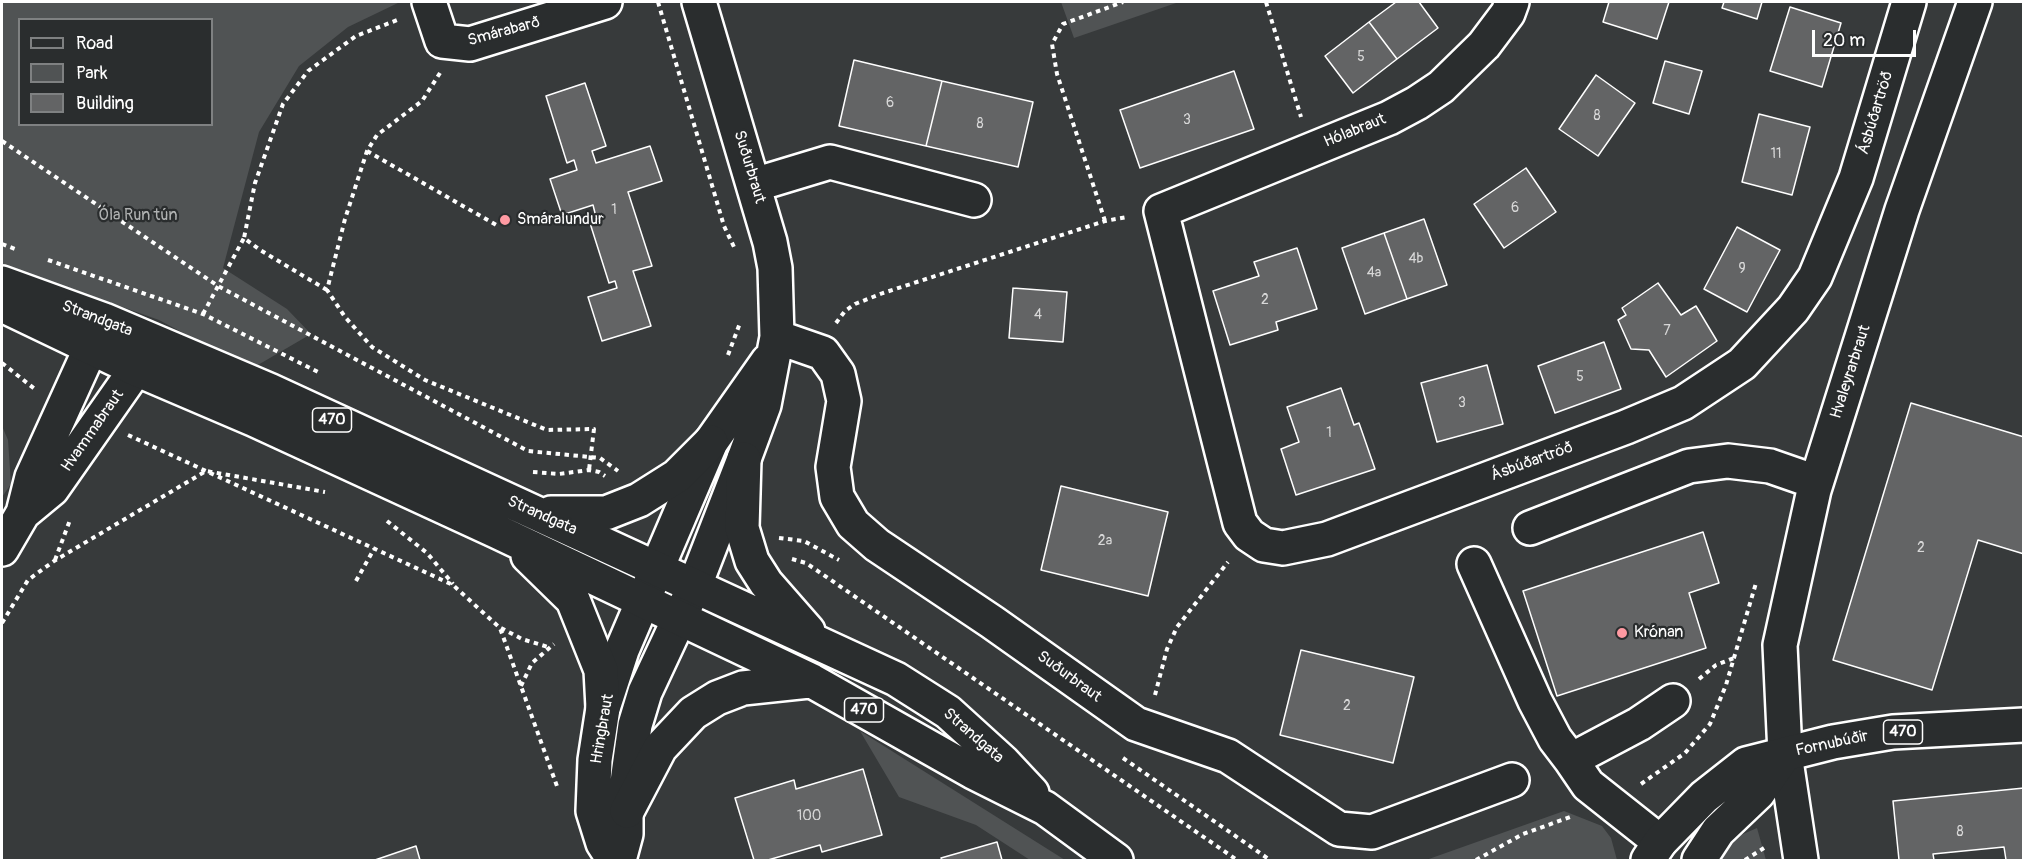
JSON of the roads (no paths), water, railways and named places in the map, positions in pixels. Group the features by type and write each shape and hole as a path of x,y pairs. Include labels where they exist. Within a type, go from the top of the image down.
{"street":[{"name":"Smárabarð","path":"430,5 442,41 470,45 605,2"},
{"name":"Suðurbraut","path":"680,617 695,585 764,405 775,346 775,268 754,185 699,2"},
{"name":"Hólabraut","path":"1161,211 1389,118 1441,87 1484,45 1508,13 1512,2"},
{"name":"Ásbúðartröð","path":"1161,211 1240,523 1249,535 1264,545 1283,548 1327,539 1626,427 1683,403 1742,364 1793,309 1815,276 1850,194 1909,2"},
{"name":"Hvaleyrarbraut","path":"1785,754 1780,645 1816,482 1902,210 1975,2"},
{"path":"754,185 830,162 974,200"},
{"name":"Strandgata","path":"2,283 97,334 136,369 253,419 496,531 812,681 973,772 1045,808 1116,861"},
{"name":"Strandgata","path":"2,305 97,334 148,339 271,391 896,679 948,712 1003,762 1045,808"},
{"name":"Hvammabraut","path":"2,549 23,513 32,477 97,334"},
{"name":"Hvammabraut","path":"23,513 52,489 136,369 148,339"},
{"name":"Suðurbraut","path":"775,346 823,353 838,374 844,401 833,467 837,497 853,524 877,544 1136,724 1228,756 1339,829 1372,832 1512,780"},
{"path":"644,600 711,442 775,346"},
{"path":"530,511 575,515 606,513 655,492 677,476 711,442"},
{"path":"744,459 742,528 752,561 766,583 820,643"},
{"path":"1530,528 1689,466 1728,460 1770,466 1816,482"},
{"path":"496,531 543,568 573,600 601,670 603,708"},
{"path":"1474,564 1535,701 1556,739 1588,785 1654,851"},
{"name":"Hringbraut","path":"614,861 603,843 594,811 595,760 603,708 622,650 644,600"},
{"name":"Hringbraut","path":"619,861 626,834 626,789 635,725 645,692 680,617"},
{"path":"627,811 660,748 693,712 717,698 743,688 773,683 812,681"},
{"path":"1571,760 1639,724 1673,701"},
{"name":"Fornubúðir","path":"1654,851 1704,797 1746,764 1833,742 1893,732 2024,725"},
{"name":"Fornubúðir","path":"1699,861 1718,831 1758,793 1785,754"},
{"name":"Fornubúðir","path":"1785,754 1801,861"}],"place":[{"name":"Smáralundur","path":"505,220"},
{"name":"Krónan","path":"1622,633"}],"park label":[{"name":"Óla Run tún","path":"138,216"}]}
